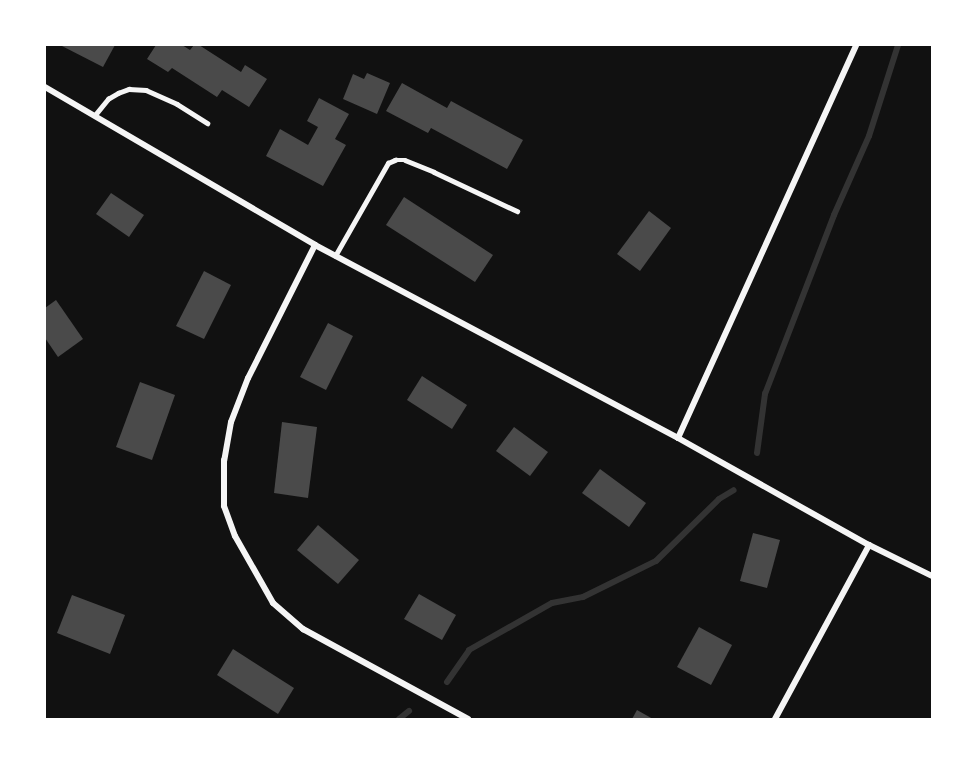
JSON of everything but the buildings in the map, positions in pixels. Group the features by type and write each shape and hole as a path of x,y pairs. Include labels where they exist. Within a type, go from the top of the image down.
{"street":[{"path":"678,438 856,45"},
{"path":"45,87 315,245 678,438 869,545 932,576"},
{"path":"315,245 248,378 231,422 224,460 224,506 235,537 273,603 303,629 468,719"},
{"path":"775,719 869,545"}],"lane":[{"path":"95,116 108,99 118,93 138,89 146,90 177,104 208,123"},
{"path":"335,256 388,162 395,160 405,160 434,172 517,211"}],"waterway":[{"path":"757,453 765,394 834,215 869,136 898,45"},
{"path":"447,682 469,650 552,603 583,597 656,561 719,499 734,490"},
{"path":"399,719 409,711"}]}
